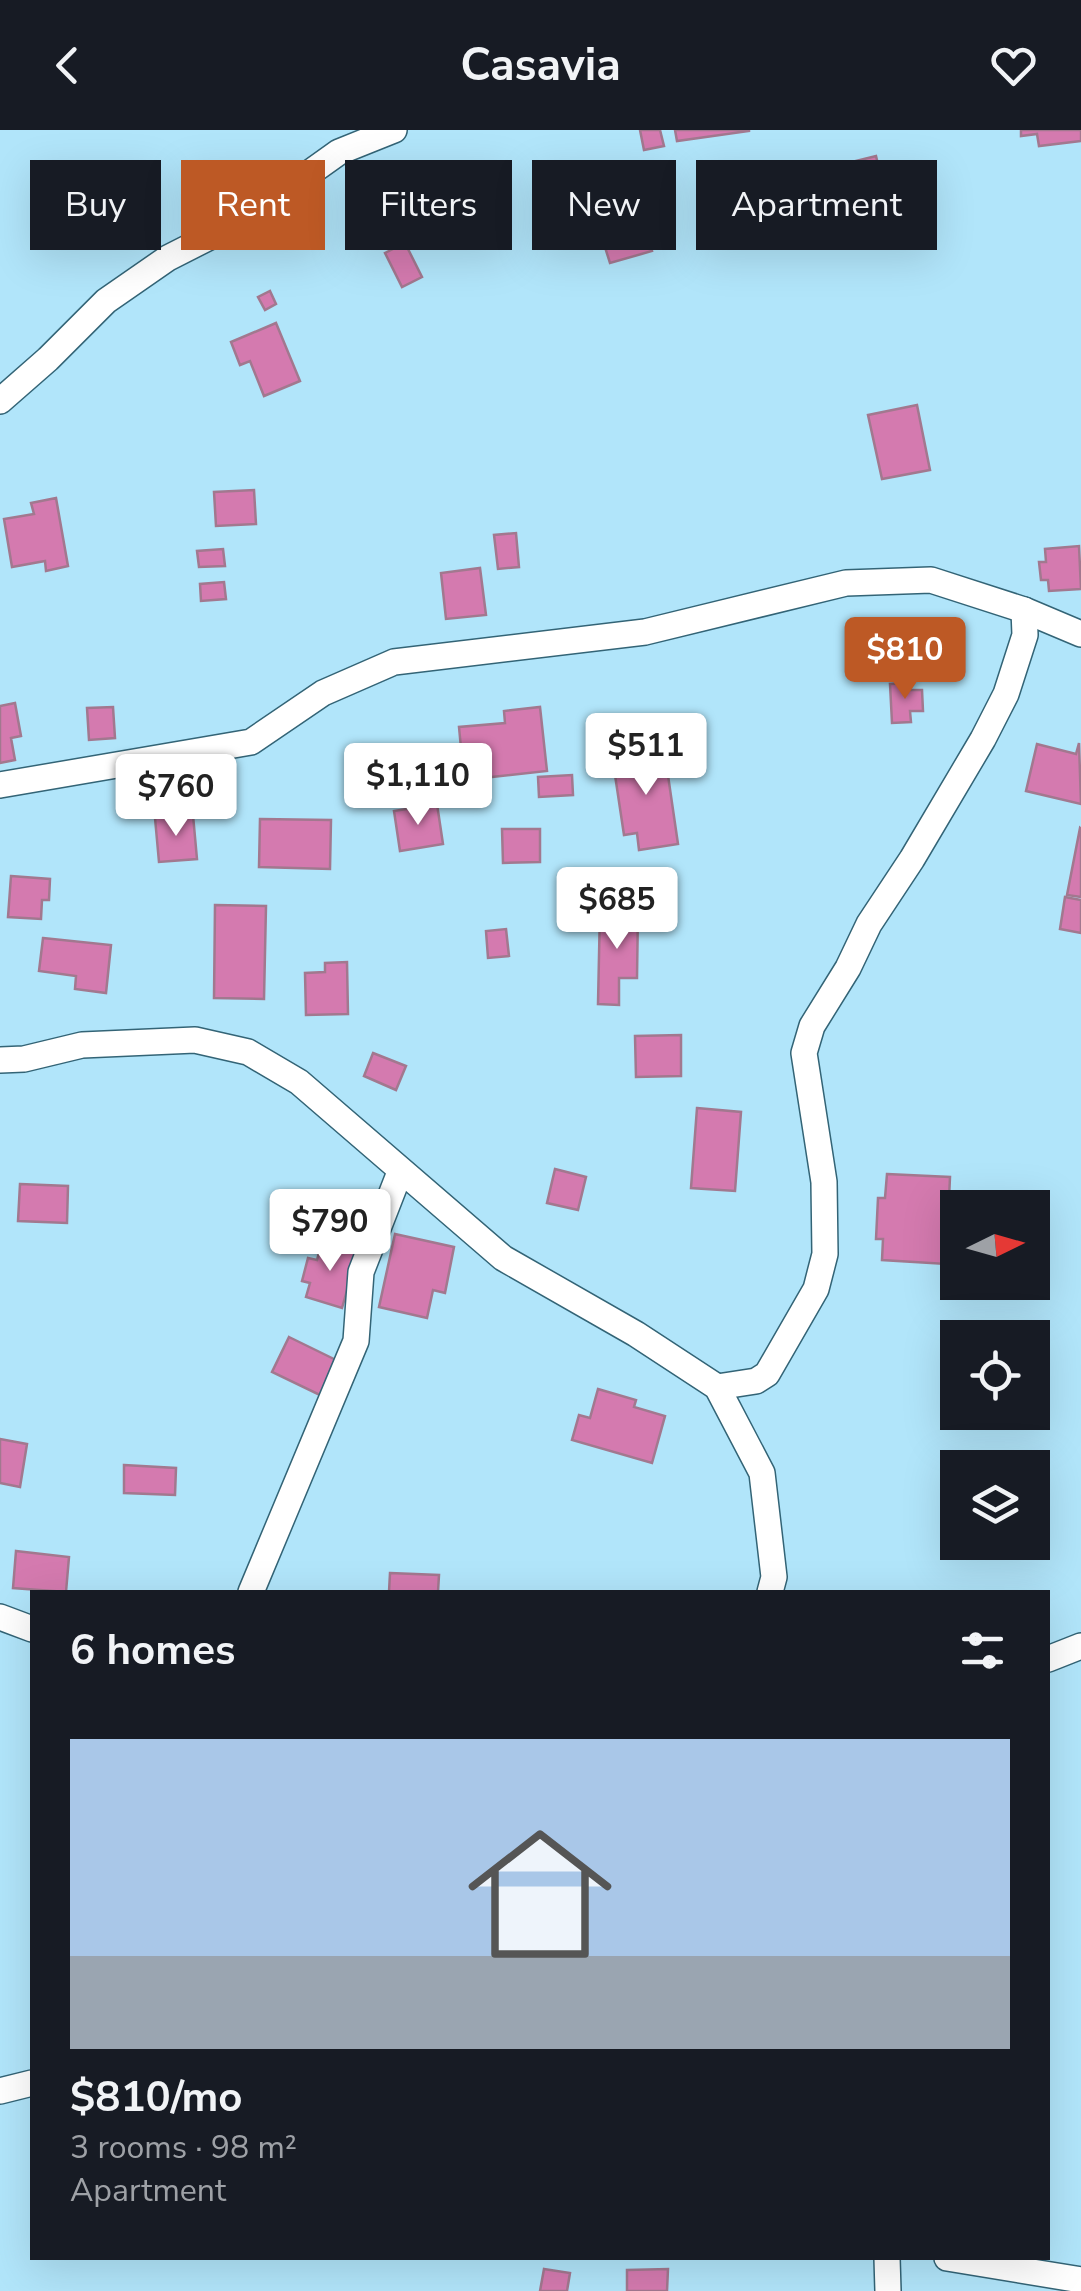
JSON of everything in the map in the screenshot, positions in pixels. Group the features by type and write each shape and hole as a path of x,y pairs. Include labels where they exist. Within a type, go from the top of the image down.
{"street":[{"path":"0,400 48,359 106,300 152,268 245,219 339,152 394,130"},
{"path":"0,785 251,742 323,693 394,662 645,632 846,583 931,580 1024,610 1081,634"},
{"path":"717,1387 756,1381 767,1374 816,1290 824,1254 824,1182 804,1053 812,1026 848,968 868,924 912,860 1006,694 1024,635 1024,610"},
{"path":"0,1060 24,1060 82,1045 195,1040 248,1052 299,1082 503,1258 636,1334 717,1387 762,1473 774,1577 771,1590"},
{"path":"252,1590 356,1341 361,1272 400,1172"},
{"path":"0,1617 30,1628"},
{"path":"1050,1657 1081,1646"},
{"path":"0,2091 30,2084"},
{"path":"887,2260 888,2291"},
{"path":"959,2260 1081,2280"}],"building":[{"path":"640,130 660,130 664,146 644,150"},
{"path":"675,130 749,130 749,131 677,141"},
{"path":"1021,130 1081,130 1081,141 1039,146 1037,134 1021,136"},
{"path":"408,250 422,277 402,287 385,253"},
{"path":"606,250 652,250 652,251 610,263"},
{"path":"270,291 276,304 265,310 258,297"},
{"path":"276,323 300,381 264,396 250,361 240,365 231,342"},
{"path":"917,405 930,470 882,479 868,415"},
{"path":"254,490 256,524 216,526 214,492"},
{"path":"56,498 68,566 46,571 45,561 12,567 4,519 34,514 31,503"},
{"path":"516,533 519,567 498,569 494,535"},
{"path":"1079,546 1081,589 1049,591 1048,580 1041,580 1039,562 1046,562 1045,549"},
{"path":"223,549 225,566 199,567 197,551"},
{"path":"480,568 486,615 446,619 441,573"},
{"path":"224,582 226,599 201,601 200,584"},
{"path":"909,683 909,690 922,690 923,711 910,711 911,722 892,723 890,684"},
{"path":"15,703 21,736 11,738 15,760 0,763 0,706"},
{"path":"113,707 115,738 89,740 87,708"},
{"path":"540,707 547,771 464,780 459,727 505,723 504,711"},
{"path":"1079,743 1081,804 1026,791 1037,744 1076,754"},
{"path":"664,748 678,844 639,850 637,833 624,835 612,755"},
{"path":"572,775 573,795 539,797 538,777"},
{"path":"437,804 443,844 400,851 394,811"},
{"path":"193,815 197,859 159,862 155,818"},
{"path":"260,819 331,820 330,869 259,867"},
{"path":"502,829 540,829 540,862 503,863"},
{"path":"1081,829 1081,897 1067,895"},
{"path":"11,876 50,879 49,900 42,900 41,919 8,917"},
{"path":"1065,897 1081,900 1081,933 1060,929"},
{"path":"215,905 266,906 264,999 214,998"},
{"path":"600,909 638,910 637,978 619,978 619,1005 598,1004"},
{"path":"506,929 509,956 488,958 486,931"},
{"path":"43,938 111,945 106,993 75,989 76,976 39,971"},
{"path":"347,962 348,1014 306,1015 305,973 325,972 325,963"},
{"path":"681,1035 681,1076 636,1077 635,1036"},
{"path":"373,1053 406,1066 396,1090 364,1076"},
{"path":"697,1108 741,1112 735,1191 691,1188"},
{"path":"555,1169 586,1177 578,1210 547,1203"},
{"path":"887,1174 950,1177 949,1190 940,1190 940,1264 882,1260 883,1239 876,1239 878,1198 885,1198"},
{"path":"20,1184 68,1186 67,1223 18,1221"},
{"path":"395,1234 454,1247 445,1293 433,1290 427,1318 379,1307"},
{"path":"322,1242 358,1252 342,1308 306,1297 310,1283 302,1281 308,1258 317,1260"},
{"path":"289,1337 338,1361 322,1396 272,1372"},
{"path":"598,1389 636,1400 634,1407 665,1416 652,1463 572,1440 579,1415 590,1418"},
{"path":"0,1439 27,1444 20,1487 0,1483"},
{"path":"124,1465 176,1468 175,1495 124,1493"},
{"path":"16,1551 69,1557 66,1590 13,1588"},
{"path":"390,1573 439,1575 438,1590 389,1590"},
{"path":"544,2269 570,2273 567,2291 540,2291"},
{"path":"668,2269 667,2291 627,2291 627,2270"}]}
